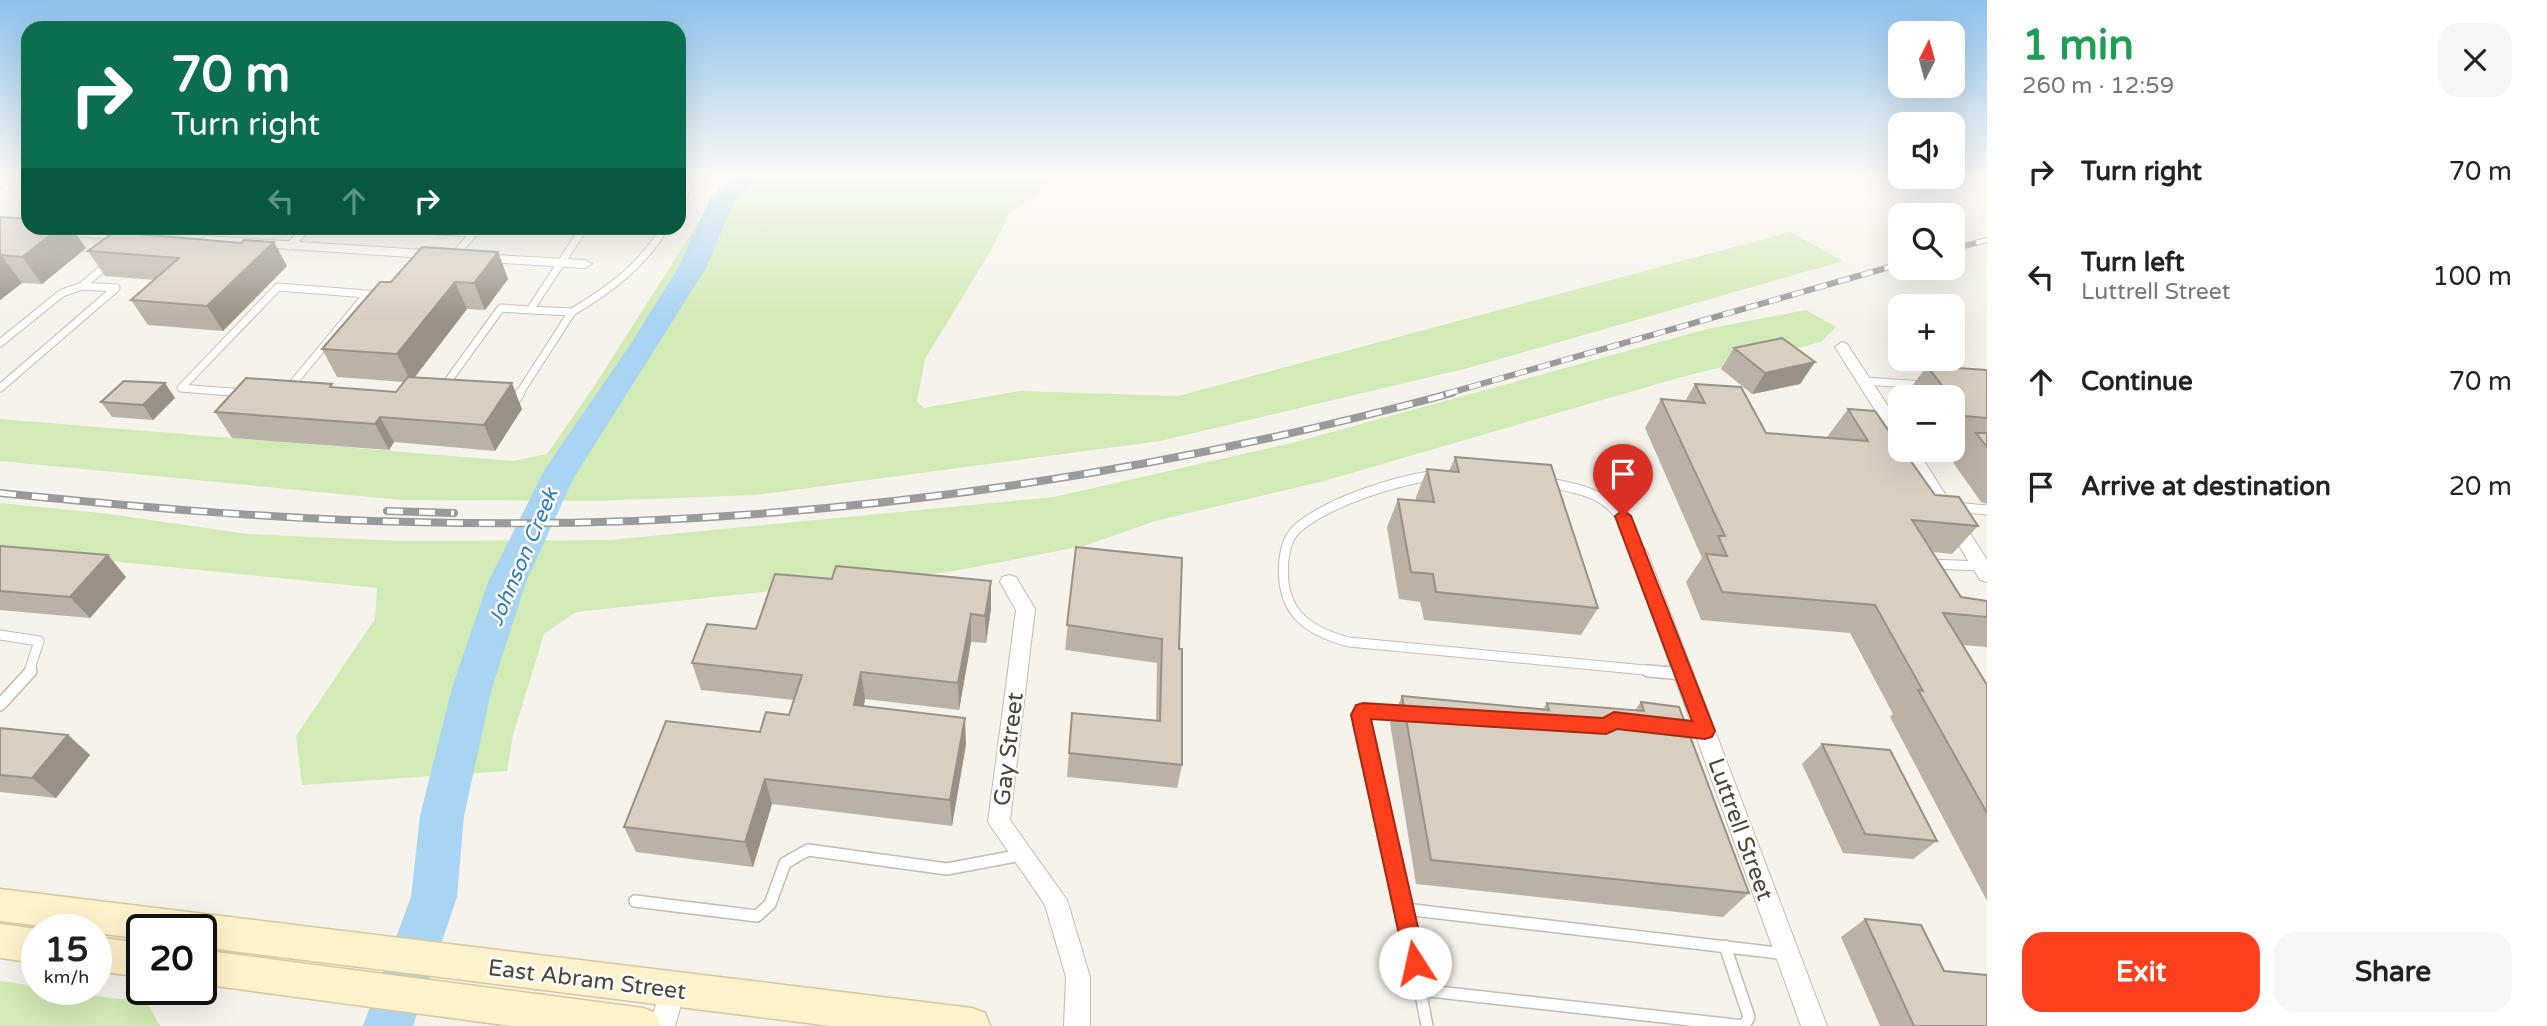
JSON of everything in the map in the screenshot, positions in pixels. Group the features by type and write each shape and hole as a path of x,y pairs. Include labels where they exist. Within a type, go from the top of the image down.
{"main road":[{"path":"0,905 126,921"},
{"name":"East Abram Street","path":"217,932 972,1026"},
{"path":"0,941 21,944"},
{"name":"East Abram Street","path":"217,969 643,1026"}],"street":[{"path":"137,235 144,237"},
{"path":"197,240 585,264"},
{"path":"1842,347 1888,418"},
{"path":"1916,462 1984,570"},
{"name":"Luttrell Street","path":"1639,554 1684,674 1699,730 1814,1026"},
{"name":"Gay Street","path":"1009,582 1026,609 999,822 1055,900 1078,977 1077,1026"},
{"path":"662,1026 673,990"}],"lane":[{"path":"289,246 301,235"},
{"path":"454,256 472,235"},
{"path":"530,310 579,235"},
{"path":"501,401 514,402 572,312 617,286 650,253 661,235"},
{"path":"129,248 144,237"},
{"path":"0,343 62,293 82,286 112,260"},
{"path":"0,388 116,288 82,286"},
{"path":"258,394 181,388 278,287 367,294 283,395"},
{"path":"449,397 436,397 501,308 572,312"},
{"path":"1864,381 1932,385"},
{"path":"290,387 303,388"},
{"path":"1965,453 1987,455"},
{"path":"1452,475 1430,475 1396,483 1304,522 1290,535 1282,577 1285,595 1292,610 1309,628 1326,637 1349,642 1684,674"},
{"path":"1533,481 1590,489 1610,501 1623,516 1639,554"},
{"path":"1943,506 1987,510"},
{"path":"1918,564 1984,570"},
{"path":"0,635 39,641 32,669 0,705"},
{"path":"1412,713 1371,710 1363,711 1360,715 1405,909 1427,1026"},
{"path":"635,901 757,916 771,904 785,863 808,850 947,869 1023,855"},
{"path":"1405,909 1787,954"},
{"path":"1420,990 1744,1026 1749,1017 1725,946"}],"green space":[{"path":"698,223 1005,223 990,252 925,359 917,402 924,408 1020,391 1178,396 1790,232 1843,261 1468,368 1160,441 756,495 594,501 402,500 0,461 0,419 513,461 547,454 593,388"},
{"path":"1806,310 1836,327 1821,342 1678,378 1324,481 1155,521 1084,546 949,572 576,612 544,634 513,735 507,771 302,785 296,736 375,619 377,588 0,550 0,503 109,514 247,534 399,541 610,540 1054,497 1288,444 1707,329"},
{"path":"0,981 21,984 21,1005 112,1005 112,998 126,1000 126,1005 149,1005 160,1026 0,1026"}],"building":[{"path":"0,223 21,223 21,235 51,235 22,257 0,256"},
{"path":"110,235 149,235 241,243 244,240 274,242 207,306 131,300 179,258 88,251"},
{"path":"422,247 498,252 474,283 455,282 397,354 322,349 380,282 391,282"},
{"path":"1782,338 1815,362 1765,373 1734,348"},
{"path":"1987,370 1987,418 1965,416 1965,385 1942,385 1931,371"},
{"path":"408,377 512,383 484,425 380,417 375,424 215,412 246,378 396,392"},
{"path":"124,381 165,383 143,405 101,402"},
{"path":"1695,384 1741,387 1766,433 1868,441 1848,409 1875,411 1888,430 1888,462 1912,462 1935,495 1959,497 1978,526 1912,520 1961,597 1987,601 1987,617 1943,613 1987,685 1987,813 1918,690 1923,691 1875,605 1722,592 1706,554 1727,556 1718,536 1725,536 1661,399 1705,403"},
{"path":"1976,433 1987,433 1987,447"},
{"path":"1455,457 1551,465 1598,608 1436,592 1433,574 1411,572 1398,499 1434,502 1427,469 1459,472"},
{"path":"0,546 108,555 70,597 0,591"},
{"path":"1076,547 1182,558 1179,649 1182,649 1182,765 1069,753 1072,713 1160,721 1162,639 1067,625"},
{"path":"836,566 991,581 985,616 971,614 958,683 861,672 854,705 965,718 950,800 765,779 745,842 624,827 666,721 760,732 766,712 789,715 802,675 692,663 707,624 756,629 775,574 832,579"},
{"path":"1402,696 1549,710 1547,703 1644,711 1641,702 1679,707 1749,893 1431,860"},
{"path":"0,728 68,735 32,778 0,775"},
{"path":"1822,744 1890,750 1937,841 1865,834"},
{"path":"1865,919 1921,925 1944,971 1987,975 1987,1026 1914,1026"}],"waterway":[{"name":"Johnson Creek","path":"388,1026 434,897 442,816 472,688 507,582 557,477 692,268 712,223"}],"railway":[{"path":"1965,246 1987,240"},
{"path":"1446,394 1888,267"},
{"path":"0,493 205,512 411,522 543,523 674,519 806,510 936,496 1066,477 1196,453 1452,393"},
{"path":"387,511 454,513"}],"route":[{"path":"1415,963 1360,715 1363,711 1606,726 1614,720 1705,731 1623,516"}]}
